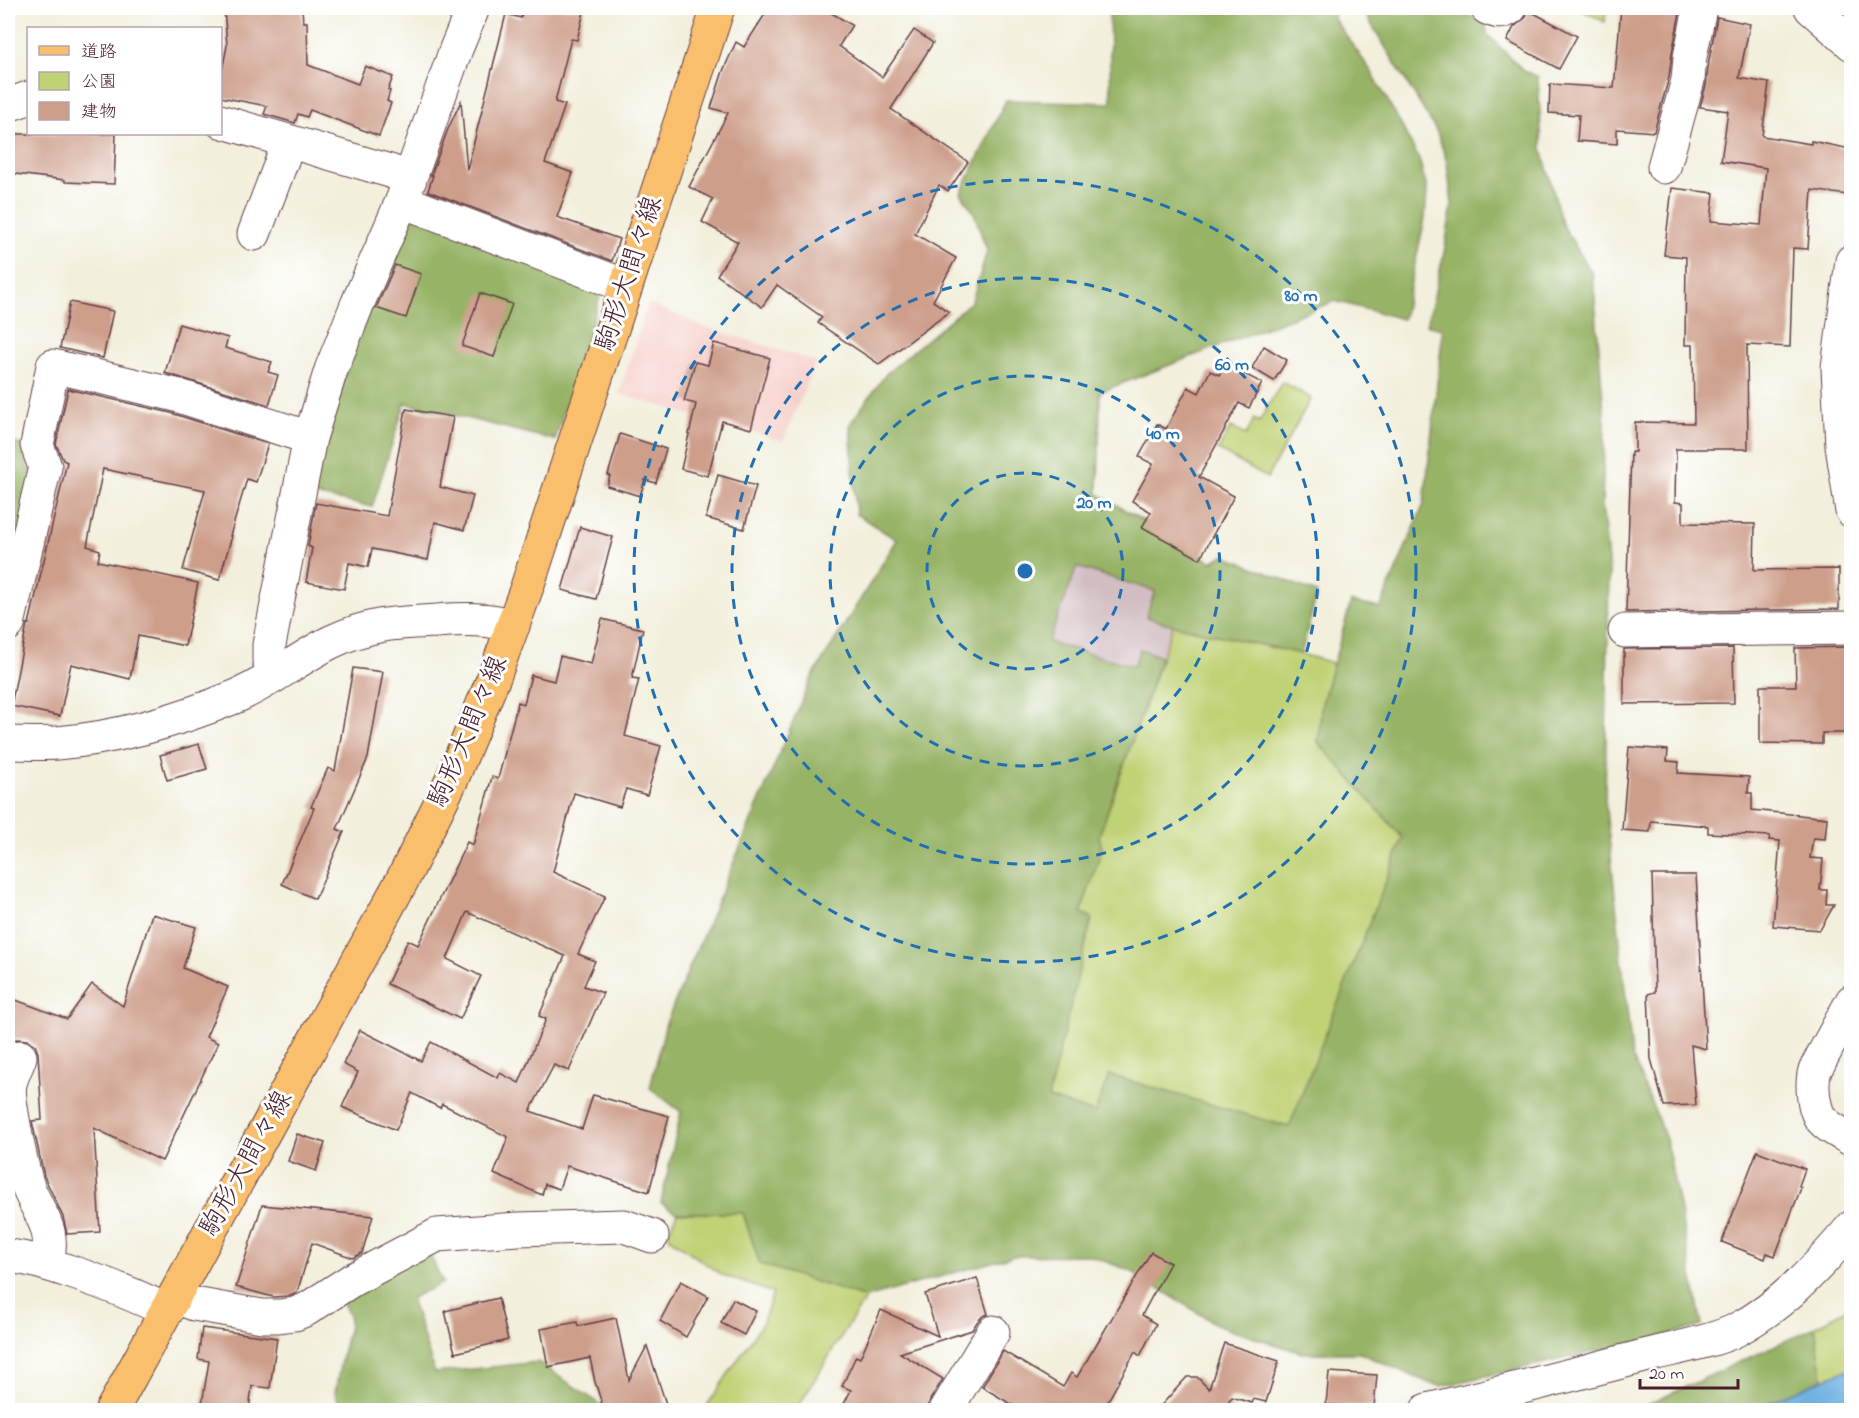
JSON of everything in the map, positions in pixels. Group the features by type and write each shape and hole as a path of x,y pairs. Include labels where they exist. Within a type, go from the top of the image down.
{"main road":[{"name":"駒形大間々線","path":"112,1410 405,875 452,779 513,626 718,8"}],"street":[{"path":"274,676 269,660 269,645 310,438 335,359 406,190 473,8"},
{"path":"1487,8 1497,12 1510,8"},
{"path":"1664,167 1688,80 1690,57 1700,8"},
{"path":"1811,8 1851,44"},
{"path":"8,105 27,98"},
{"path":"222,122 390,171 406,190 626,286"},
{"path":"254,234 289,142"},
{"path":"1851,261 1840,349 1845,381 1842,446 1851,511"},
{"path":"8,624 45,467 37,445 53,366 176,395 310,438"},
{"path":"8,743 56,743 127,733 169,722 240,694 330,642 387,623 466,619 495,620 513,626"},
{"path":"1625,631 1851,628"},
{"path":"1851,1002 1812,1079 1817,1112 1821,1121 1851,1140"},
{"path":"20,1057 10,1085 13,1116 28,1187 47,1224 50,1238 47,1264"},
{"path":"8,1256 47,1264 136,1296 171,1304 194,1304 262,1316 279,1316 295,1314 307,1309 352,1280 437,1235 530,1228 624,1226 652,1236"},
{"path":"1427,1410 1594,1370 1735,1331 1792,1292 1851,1227"},
{"path":"946,1410 993,1332"}],"shaded area":[{"path":"648,303 702,326 816,362 783,441 619,394"},
{"path":"1077,567 1155,592 1147,617 1173,625 1161,657 1140,649 1134,666 1048,642"}],"green space":[{"path":"1109,8 1336,8 1334,19 1371,71 1398,119 1419,159 1427,189 1425,218 1403,319 1335,301 1100,392 1098,494 1212,562 1223,555 1317,593 1301,654 1146,617 1155,591 1077,567 1048,642 1134,666 1140,649 1161,657 1099,836 1102,849 1081,912 1092,918 1048,1098 1095,1113 1109,1075 1289,1127 1403,838 1318,742 1322,704 1351,602 1380,608 1424,504 1443,329 1427,325 1444,253 1452,205 1447,162 1437,132 1364,12 1364,8 1456,8 1486,25 1487,34 1524,71 1538,77 1542,149 1562,224 1593,275 1605,426 1602,503 1609,572 1605,800 1632,1056 1666,1139 1702,1326 1442,1386 1429,1383 1360,1353 1302,1353 1221,1327 1131,1271 1088,1255 1013,1256 866,1298 760,1264 743,1213 677,1213 661,1203 681,1112 650,1088 666,1023 811,679 897,540 856,514 850,424 886,374 972,301 987,251 974,213 961,193 1006,100 1111,103"},
{"path":"1578,8 1606,8 1605,22"},
{"path":"406,210 601,294 555,440 405,403 372,507 309,494 321,440"},
{"path":"1282,382 1311,398 1267,478 1218,450 1231,427 1246,435 1254,419 1259,422"},
{"path":"8,442 29,446 27,466 33,478 8,585"},
{"path":"1173,625 1333,663 1322,704 1318,742 1403,838 1289,1128 1109,1075 1095,1114 1047,1098 1092,918 1081,913 1102,849 1099,836"},
{"path":"677,1213 743,1213 760,1264 866,1298 796,1410 704,1410 763,1322 773,1293 720,1274 670,1238 668,1232"},
{"path":"427,1248 443,1283 411,1298 435,1373 538,1362 603,1406 604,1410 342,1410 335,1393 349,1316 340,1296"},
{"path":"1851,1306 1851,1369 1823,1379 1815,1327"},
{"path":"1815,1327 1823,1379 1753,1410 1636,1410"}],"water":[{"path":"1851,1369 1851,1410 1753,1410 1823,1379"}],"building":[{"path":"224,8 302,8 303,22 307,22 308,65 358,84 365,66 393,77 387,101 391,103 379,136 310,110 307,117 298,114 295,123 264,114 267,106 222,97 222,70 227,46"},
{"path":"523,8 585,8 577,40 571,39 555,102 565,105 545,163 573,173 557,217 619,239 612,261 428,191 433,175 431,175 461,101 467,170 506,14 521,18"},
{"path":"769,8 823,8 852,25 839,46 882,77 914,30 933,43 891,109 968,162 948,191 939,185 915,234 956,258 933,301 949,312 879,364 818,323 822,317 777,285 762,307 717,275 738,242 702,222 713,199 689,187 728,113 711,108 723,71 736,42 744,47"},
{"path":"1621,8 1681,8 1669,77 1654,132 1617,129 1617,144 1577,141 1579,115 1549,113 1550,84 1614,88"},
{"path":"1528,10 1577,36 1559,69 1507,41 1514,27 1526,17"},
{"path":"1717,17 1750,24 1739,78 1769,83 1762,136 1811,144 1811,141 1851,149 1851,170 1847,195 1812,190 1808,249 1793,248 1790,347 1747,345 1748,449 1676,449 1675,502 1683,503 1683,523 1755,524 1754,570 1839,569 1839,609 1626,612 1631,452 1635,452 1635,422 1694,423 1693,345 1685,345 1686,257 1664,255 1672,188 1714,193 1711,221 1761,225 1766,168 1721,161 1728,111 1700,107 1706,85"},
{"path":"8,134 116,135 114,184 65,182 65,180 8,173"},
{"path":"395,265 421,274 406,318 376,308"},
{"path":"480,293 512,304 494,357 462,346"},
{"path":"70,302 113,311 103,358 60,348"},
{"path":"179,324 228,338 225,348 272,362 268,372 278,375 269,405 165,373"},
{"path":"714,343 770,358 751,429 722,421 708,476 681,469 696,404 684,401 695,362 708,365"},
{"path":"1264,346 1287,360 1274,381 1252,368"},
{"path":"1225,364 1262,383 1249,408 1239,403 1199,477 1234,496 1200,559 1142,527 1151,512 1132,501 1153,464 1139,457 1157,424 1166,429 1188,387 1199,393 1210,371 1219,375"},
{"path":"68,389 171,413 268,444 256,482 247,479 219,580 183,570 205,490 103,469 87,546 100,550 98,561 198,583 185,646 138,636 130,679 71,664 60,716 11,706 27,624 29,624 67,462 63,460 56,444"},
{"path":"406,409 453,417 440,487 473,496 464,530 435,522 428,560 372,549 368,567 349,563 344,589 306,582 312,548 308,546 316,503 387,516"},
{"path":"620,434 666,449 656,483 645,480 640,496 607,486"},
{"path":"718,475 756,486 744,529 706,518"},
{"path":"580,527 613,537 596,599 562,590"},
{"path":"602,619 643,629 632,678 639,679 625,736 661,746 647,795 626,789 620,807 574,793 553,872 605,896 578,954 595,961 584,986 603,993 569,1071 554,1065 530,1111 582,1129 593,1095 669,1116 649,1192 567,1166 559,1189 545,1184 542,1195 494,1174 508,1137 442,1104 440,1108 412,1093 396,1130 342,1107 358,1072 343,1064 360,1030 421,1061 431,1042 498,1078 500,1073 519,1083 546,1019 539,1016 565,956 467,912 447,959 481,976 460,1019 387,984 408,940 418,945 467,842 473,845 492,777 498,779 518,702 524,704 531,675 554,681 560,656 591,664"},
{"path":"1851,647 1851,733 1822,733 1822,744 1760,743 1760,686 1796,686 1795,648"},
{"path":"1733,648 1734,703 1624,704 1624,649"},
{"path":"353,668 383,672 368,758 337,829 344,832 315,899 282,884 328,768 335,771"},
{"path":"199,744 207,769 167,780 160,755"},
{"path":"1629,747 1668,750 1667,761 1679,762 1678,773 1749,777 1748,793 1752,793 1752,810 1827,818 1825,839 1813,838 1810,858 1823,859 1820,890 1827,890 1826,905 1834,905 1820,930 1773,926 1780,841 1769,840 1770,836 1708,833 1708,826 1651,821 1650,832 1622,830"},
{"path":"1652,875 1696,875 1706,1049 1691,1045 1696,1105 1664,1106 1651,1059 1648,994 1655,992"},
{"path":"152,914 196,927 183,968 228,987 206,1037 218,1043 162,1161 94,1128 100,1232 67,1234 63,1217 44,1176 32,1121 42,1120 38,1053 35,1045 27,1040 8,1039 8,997 67,1019 92,984 123,1006"},
{"path":"297,1134 325,1143 316,1171 288,1161"},
{"path":"1757,1151 1805,1169 1799,1186 1801,1188 1775,1256 1767,1253 1765,1259 1722,1242"},
{"path":"262,1205 373,1216 362,1253 353,1258 312,1243 297,1293 290,1296 273,1297 236,1287"},
{"path":"1151,1252 1170,1263 1142,1315 1156,1324 1140,1356 1135,1352 1103,1410 1021,1410 982,1387 1003,1351 1063,1387 1071,1373 1077,1377"},
{"path":"977,1278 988,1314 977,1322 972,1330 900,1353 943,1379 930,1400 927,1410 841,1410 851,1390 842,1386 856,1356 860,1358 881,1310 938,1336 925,1294"},
{"path":"681,1281 708,1296 686,1337 660,1321"},
{"path":"498,1298 508,1340 455,1353 445,1311"},
{"path":"733,1299 756,1311 744,1335 721,1323"},
{"path":"616,1318 629,1380 647,1346 668,1410 604,1410 590,1358 548,1367 541,1329 577,1322 578,1326"},
{"path":"202,1328 277,1338 270,1388 252,1386 249,1410 201,1410 209,1361 198,1359"},
{"path":"1224,1343 1279,1361 1266,1402 1254,1399 1252,1403 1232,1397 1226,1404 1233,1410 1157,1410 1187,1377 1197,1377 1209,1389"},
{"path":"1329,1372 1377,1375 1374,1407 1326,1405"}]}
